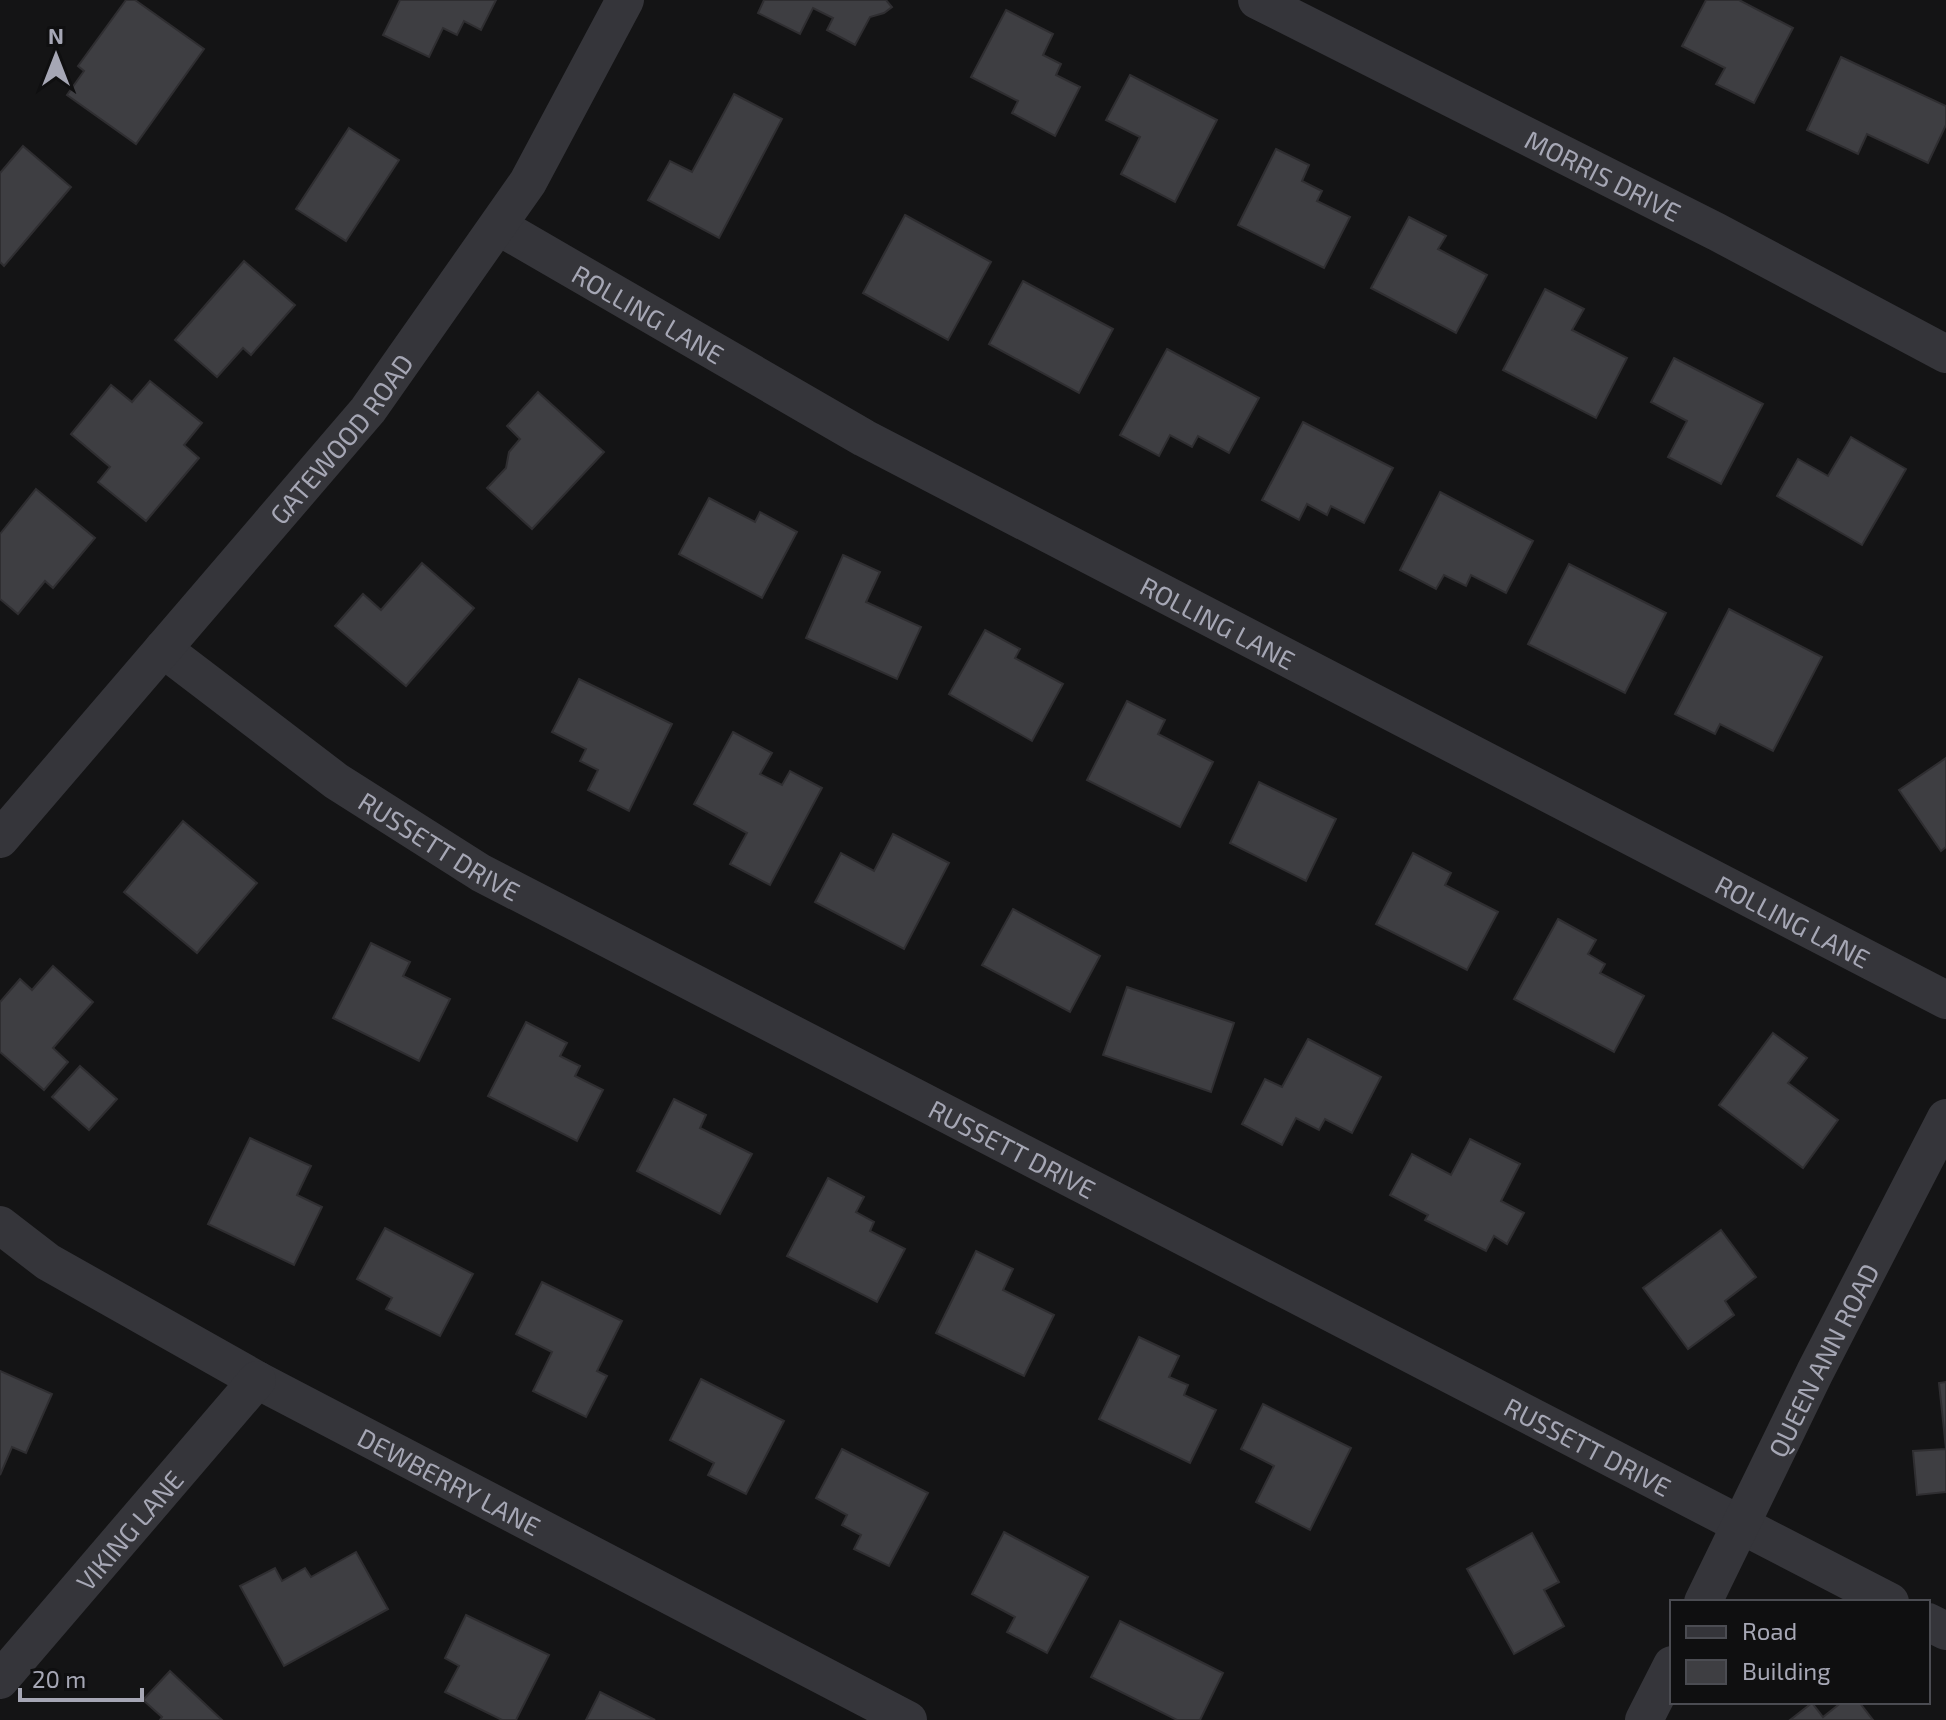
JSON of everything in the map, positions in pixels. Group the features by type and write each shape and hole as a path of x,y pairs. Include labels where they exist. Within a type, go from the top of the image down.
{"street":[{"name":"GATEWOOD ROAD","path":"0,839 368,410 528,182 625,0"},
{"name":"MORRIS DRIVE","path":"1257,0 1299,9 1946,354"},
{"name":"ROLLING LANE","path":"498,226 864,438 1946,1000"},
{"name":"RUSSETT DRIVE","path":"163,649 336,781 481,873 1886,1600"},
{"name":"QUEEN ANN ROAD","path":"1704,1600 1815,1372 1946,1118"},
{"name":"DEWBERRY LANE","path":"0,1225 48,1262 257,1380 908,1720"},
{"name":"VIKING LANE","path":"0,1680 257,1380"},
{"path":"1644,1720 1670,1669"}],"building":[{"path":"126,0 135,0 204,49 136,144 67,95 84,71 78,66"},
{"path":"400,0 496,0 481,30 464,21 457,35 443,28 429,57 383,35"},
{"path":"764,0 886,0 892,7 870,17 855,45 827,30 833,18 813,8 800,34 758,13"},
{"path":"1706,0 1739,0 1793,28 1754,103 1716,84 1725,68 1682,46"},
{"path":"1006,10 1053,34 1043,55 1061,64 1056,75 1080,87 1055,136 1012,113 1018,101 971,77"},
{"path":"1841,57 1946,106 1946,125 1928,163 1867,134 1858,154 1807,130"},
{"path":"1130,75 1217,120 1175,202 1121,174 1140,137 1106,120"},
{"path":"734,94 782,119 719,238 648,200 670,161 692,172"},
{"path":"349,128 399,160 346,241 296,209"},
{"path":"23,146 71,187 4,266 0,262 0,173"},
{"path":"1276,149 1309,165 1302,181 1322,191 1317,201 1350,217 1324,268 1238,225"},
{"path":"905,215 991,262 948,340 863,293"},
{"path":"1409,217 1446,236 1438,249 1487,275 1456,333 1371,288"},
{"path":"244,261 295,305 251,355 243,348 217,377 175,340"},
{"path":"1023,281 1113,329 1079,393 989,344"},
{"path":"1545,289 1584,309 1572,330 1627,358 1596,418 1503,370"},
{"path":"1167,349 1259,398 1229,453 1198,436 1192,447 1170,435 1159,456 1120,435"},
{"path":"1674,358 1763,404 1721,484 1668,457 1687,421 1651,402"},
{"path":"150,381 202,423 184,445 199,458 146,521 98,482 110,467 71,434 111,385 132,402"},
{"path":"538,392 604,452 532,529 487,488 506,468 509,452 520,439 507,426"},
{"path":"1303,422 1393,468 1364,523 1331,506 1327,515 1307,504 1299,520 1262,500"},
{"path":"1851,437 1906,469 1862,545 1777,496 1798,459 1828,476"},
{"path":"36,489 95,538 53,588 45,581 18,614 0,599 0,534"},
{"path":"1440,492 1533,541 1506,593 1471,575 1466,586 1444,575 1436,589 1400,570"},
{"path":"709,498 755,522 760,512 797,532 762,598 679,554"},
{"path":"843,555 880,572 866,602 921,627 897,679 806,638"},
{"path":"422,563 474,608 406,686 335,626 363,594 381,610"},
{"path":"1569,564 1666,613 1625,693 1528,644"},
{"path":"1729,609 1822,657 1773,751 1720,724 1715,734 1675,714"},
{"path":"985,630 1020,649 1015,658 1063,684 1032,741 949,694"},
{"path":"579,679 672,724 629,811 588,790 598,770 580,761 586,749 552,732"},
{"path":"1127,701 1165,720 1158,734 1213,762 1180,827 1087,780"},
{"path":"733,732 772,753 760,774 782,785 790,771 822,788 770,885 730,864 747,833 694,804"},
{"path":"1946,758 1946,847 1941,851 1899,790"},
{"path":"1259,782 1336,819 1306,881 1230,843"},
{"path":"183,821 257,883 197,953 124,892"},
{"path":"893,834 949,863 904,949 815,902 841,853 874,871"},
{"path":"1413,853 1451,873 1445,885 1498,912 1467,970 1376,924"},
{"path":"1013,909 1100,956 1070,1012 982,965"},
{"path":"1558,919 1596,940 1588,954 1605,964 1600,973 1644,996 1614,1052 1514,999"},
{"path":"371,943 410,962 403,976 450,999 419,1061 333,1018"},
{"path":"53,966 93,1002 53,1048 68,1062 44,1090 0,1052 0,1002 20,979 32,990"},
{"path":"1127,987 1234,1023 1211,1092 1103,1055"},
{"path":"526,1022 567,1043 560,1056 580,1066 575,1076 603,1090 577,1141 488,1096"},
{"path":"1773,1033 1807,1058 1788,1083 1838,1120 1803,1168 1719,1105"},
{"path":"1308,1039 1381,1077 1352,1133 1325,1119 1319,1130 1296,1118 1282,1145 1242,1124 1265,1079 1282,1087"},
{"path":"80,1066 117,1099 89,1130 52,1097"},
{"path":"674,1099 706,1115 700,1128 752,1154 720,1214 637,1171"},
{"path":"250,1138 311,1166 297,1195 322,1207 294,1265 208,1224"},
{"path":"1470,1139 1520,1164 1501,1201 1524,1213 1507,1244 1494,1236 1486,1251 1425,1220 1428,1215 1390,1195 1412,1154 1451,1175"},
{"path":"828,1178 864,1197 856,1212 874,1222 870,1231 905,1249 877,1302 787,1256"},
{"path":"385,1228 473,1274 440,1336 386,1309 392,1298 357,1279"},
{"path":"1721,1230 1756,1277 1725,1301 1734,1315 1688,1349 1643,1288"},
{"path":"976,1251 1013,1269 1003,1290 1054,1315 1024,1376 936,1333"},
{"path":"542,1282 622,1321 597,1371 607,1376 586,1417 533,1391 552,1352 516,1334"},
{"path":"1139,1337 1179,1356 1169,1377 1188,1385 1184,1395 1216,1410 1190,1463 1099,1419"},
{"path":"0,1371 52,1394 26,1453 12,1447 0,1475"},
{"path":"701,1379 784,1421 746,1494 708,1475 714,1463 670,1440"},
{"path":"1946,1382 1946,1449 1939,1383"},
{"path":"1263,1404 1351,1448 1310,1530 1256,1502 1274,1466 1241,1449"},
{"path":"842,1449 928,1493 889,1566 854,1549 861,1535 842,1525 847,1515 816,1498"},
{"path":"1946,1449 1946,1492 1917,1495 1913,1451"},
{"path":"1004,1532 1088,1577 1047,1653 1007,1632 1015,1617 972,1594"},
{"path":"1532,1533 1559,1582 1544,1590 1564,1626 1514,1654 1467,1569"},
{"path":"356,1552 388,1609 284,1666 240,1586 275,1568 282,1581 305,1568 311,1577"},
{"path":"466,1615 549,1655 516,1720 502,1720 445,1692 459,1666 445,1658"},
{"path":"1120,1621 1223,1673 1200,1720 1177,1720 1091,1677"},
{"path":"170,1671 222,1720 160,1720 162,1717 143,1700"},
{"path":"600,1692 655,1720 586,1720"},
{"path":"1811,1704 1823,1717 1839,1704 1861,1704 1873,1720 1790,1720"}]}
